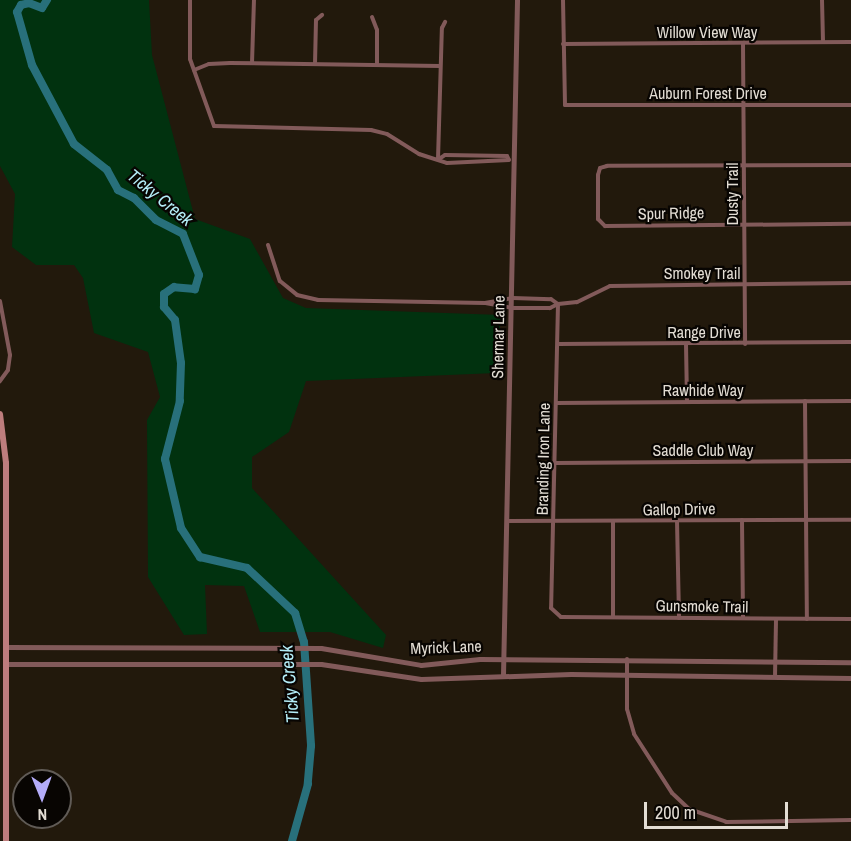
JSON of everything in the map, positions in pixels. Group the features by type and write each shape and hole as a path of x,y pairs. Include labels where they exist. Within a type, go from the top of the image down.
{"main road":[{"path":"0,414 7,647 3,664 6,841"}],"street":[{"path":"190,0 189,54 214,126 371,130 387,134 419,154 447,163 506,163 511,160 507,156 445,155 438,159"},
{"path":"252,63 254,0"},
{"name":"Shermar Lane","path":"503,675 513,308 511,160 517,0"},
{"path":"562,0 563,44"},
{"path":"822,0 823,42"},
{"path":"315,64 316,20 322,15"},
{"path":"372,18 377,30 377,65"},
{"path":"438,159 445,22"},
{"name":"Willow View Way","path":"563,44 851,42"},
{"name":"Auburn Forest Drive","path":"563,44 565,105 851,105"},
{"name":"Dusty Trail","path":"743,44 745,344"},
{"path":"194,70 210,64 252,63 441,66"},
{"path":"744,166 851,165"},
{"name":"Spur Ridge","path":"744,166 600,168 600,222 605,226 851,224"},
{"path":"268,244 280,281 297,295 318,300 485,303"},
{"name":"Smokey Trail","path":"485,303 513,308 550,308 558,304 577,302 610,286 851,284"},
{"name":"Smokey Trail","path":"485,303 513,298 551,299 558,304"},
{"path":"0,301 10,355 8,370 0,381"},
{"name":"Branding Iron Lane","path":"554,614 553,521 558,304"},
{"name":"Range Drive","path":"558,344 851,342"},
{"path":"686,344 687,402"},
{"path":"806,401 807,619"},
{"name":"Rawhide Way","path":"556,403 851,401"},
{"name":"Saddle Club Way","path":"555,463 851,461"},
{"path":"742,520 743,618"},
{"name":"Gallop Drive","path":"507,521 851,520"},
{"path":"613,521 613,617"},
{"path":"677,521 679,618"},
{"name":"Gunsmoke Trail","path":"554,614 613,617 851,619"},
{"path":"776,619 776,677"},
{"name":"Myrick Lane","path":"7,647 321,648 421,664 504,659 851,662"},
{"path":"627,659 627,709 634,734 672,793 689,809 726,822 851,820"},
{"name":"Myrick Lane","path":"3,664 321,664 421,679 503,675 851,678"}],"green space":[{"path":"0,0 149,0 152,55 195,219 250,239 283,298 306,308 501,315 496,373 306,381 289,432 252,457 252,488 386,635 383,648 330,632 260,632 244,586 205,585 207,634 184,635 148,577 147,420 160,397 148,352 94,333 83,278 74,265 36,265 12,247 15,194 0,166"}],"waterway":[{"name":"Ticky Creek","path":"47,0 42,8 29,3 21,5 17,12 32,65 74,144 107,170 118,190 134,198 156,220 183,234 199,275 195,289 174,287 164,294 164,307 175,320 181,363 180,401 165,459 181,528 200,557 247,568 295,613 304,642 311,746 308,784 292,841"}]}
